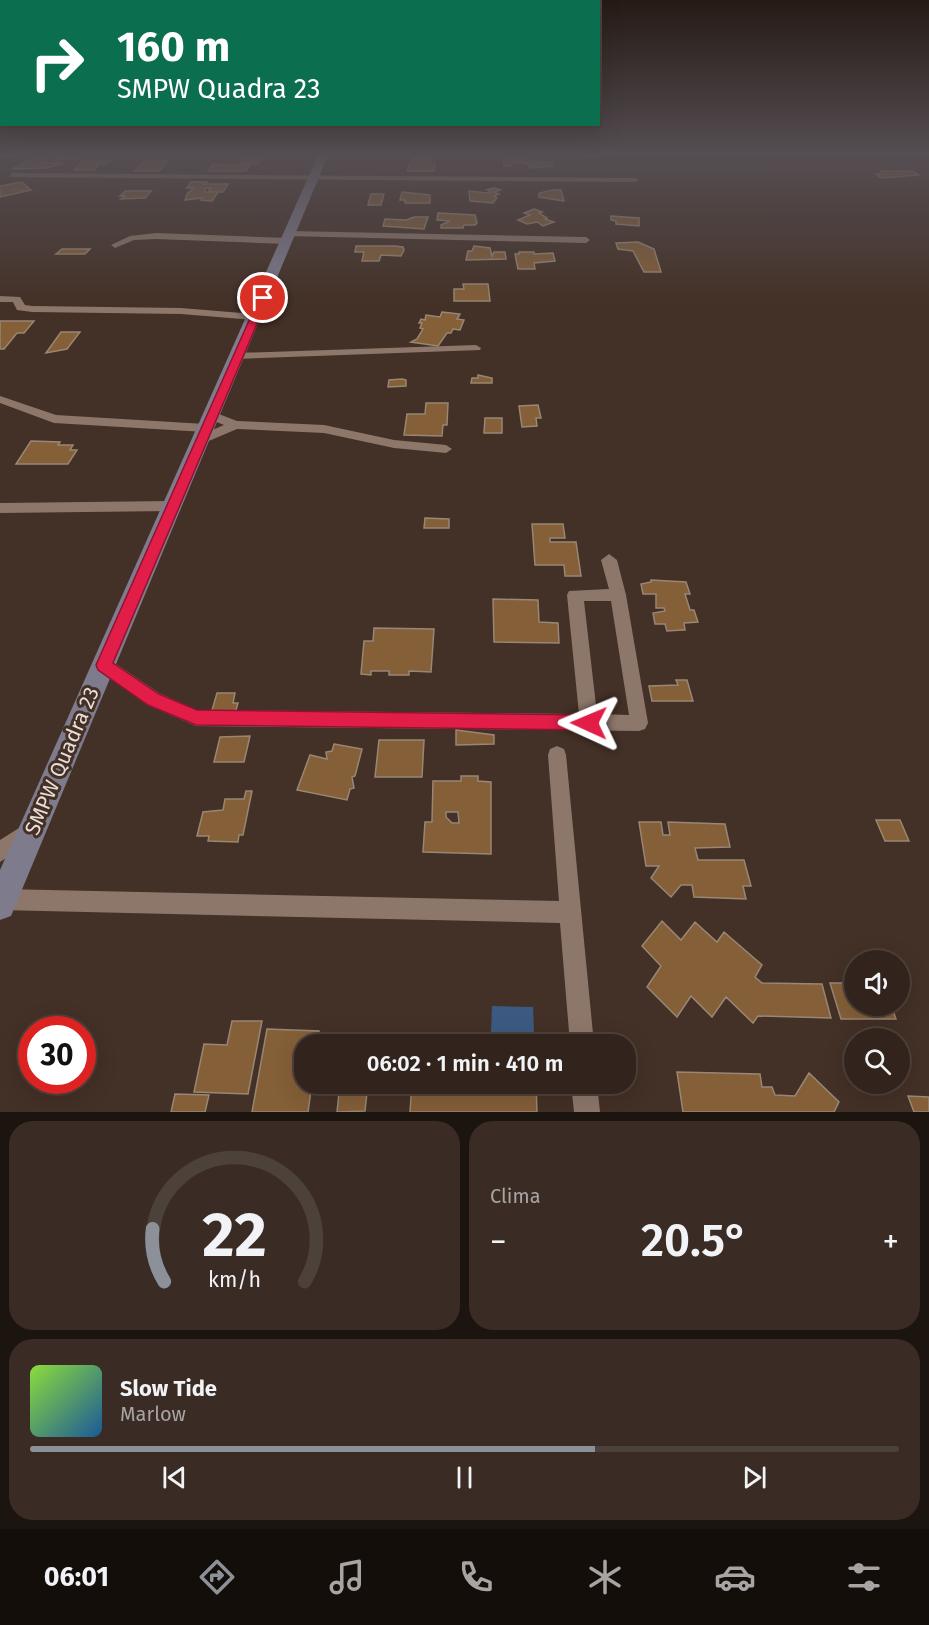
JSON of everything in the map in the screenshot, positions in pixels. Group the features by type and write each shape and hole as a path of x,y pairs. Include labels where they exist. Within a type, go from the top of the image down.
{"street":[{"name":"SMPW Quadra 23","path":"1,902 302,205"},
{"path":"115,245 133,238 156,236 586,240"},
{"path":"0,299 16,299 21,308 32,309 181,311 254,317"},
{"path":"236,356 476,348"},
{"path":"1,399 54,419 205,428 235,425 324,429 394,444 446,449"},
{"path":"205,428 235,425"},
{"path":"0,507 172,506"},
{"path":"104,665 153,699 196,718 639,723 618,595 609,560"},
{"path":"589,723 575,595 618,595"},
{"path":"557,755 581,1034"},
{"path":"0,852 32,830"},
{"path":"1,902 572,912"},
{"path":"585,1094 587,1112"}],"water":[{"path":"492,1006 533,1007 534,1033 491,1032"}],"building":[{"path":"534,209 542,212 539,213 547,218 545,219 554,222 543,226 537,222 527,224 518,220 530,215 524,213"},
{"path":"438,213 475,215 477,223 464,225 463,228 441,228 441,225 450,221 437,220"},
{"path":"611,216 639,218 639,226 616,224 616,221 611,220"},
{"path":"414,217 428,217 424,229 383,226 385,219 406,220"},
{"path":"638,242 654,249 661,272 644,272 633,251 618,249 616,243"},
{"path":"356,246 395,246 403,247 404,250 401,256 381,255 379,261 362,261 364,252 355,252"},
{"path":"474,246 490,248 492,256 494,252 505,252 506,259 466,260 468,251 472,251"},
{"path":"62,249 90,249 85,254 56,254"},
{"path":"519,252 553,253 555,261 534,263 535,269 518,269 515,254"},
{"path":"463,284 488,284 490,301 454,301 454,289 464,289"},
{"path":"442,312 460,314 457,319 464,320 460,330 453,329 451,333 447,333 438,346 411,342 417,339 423,329 420,328 422,323 419,323 421,319 425,320 426,315 440,317"},
{"path":"0,321 34,321 24,333 17,333 4,349 0,349"},
{"path":"61,332 80,332 67,349 46,353"},
{"path":"478,375 492,378 492,383 471,383 472,378 478,378"},
{"path":"389,380 406,380 406,386 388,387"},
{"path":"426,403 448,403 447,425 443,425 442,436 404,435 407,414 425,414"},
{"path":"538,405 541,418 536,418 537,426 522,427 519,406"},
{"path":"485,418 502,418 502,433 484,433"},
{"path":"31,441 60,442 58,445 73,445 70,450 77,450 68,464 16,464"},
{"path":"425,518 449,519 449,528 424,528"},
{"path":"532,524 563,524 565,538 550,538 550,542 576,542 581,576 565,576 564,565 535,565"},
{"path":"651,580 686,582 690,594 685,594 690,610 694,610 698,622 684,623 685,630 667,631 665,624 655,624 653,613 665,611 664,608 656,608 656,594 643,594 641,584 651,582"},
{"path":"493,599 538,600 539,622 558,623 559,643 494,642"},
{"path":"374,628 434,629 431,672 409,671 409,675 389,675 389,671 371,671 371,675 361,674 364,641 373,641"},
{"path":"676,680 687,680 693,701 652,701 649,686 678,685"},
{"path":"217,693 235,693 233,703 238,703 232,724 208,724"},
{"path":"456,730 494,735 494,744 456,745"},
{"path":"250,736 244,762 214,762 220,737"},
{"path":"379,740 424,740 422,777 375,777"},
{"path":"334,744 362,749 355,776 352,777 354,788 350,789 347,800 297,790 310,755 327,759 326,752 332,751"},
{"path":"461,776 478,776 478,781 491,782 491,854 423,852 425,822 432,822 433,781 461,781","holes":["446,812 458,812 459,823 452,823 446,817"]},
{"path":"246,791 252,791 243,835 239,835 238,842 208,841 209,836 197,836 203,812 223,810 225,799 244,799"},
{"path":"876,820 900,820 909,841 885,841"},
{"path":"639,822 661,822 663,835 670,835 668,822 725,824 730,847 695,848 698,860 744,860 751,886 743,886 746,899 694,897 692,885 681,885 671,897 651,878 659,866 646,866"},
{"path":"662,921 681,940 695,922 717,942 724,932 762,965 755,977 762,983 822,984 831,1018 758,1016 753,1023 726,997 712,1017 691,996 677,1017 647,987 661,966 642,946"},
{"path":"830,983 844,983 844,1016 895,1016 896,1019 841,1019"},
{"path":"232,1021 262,1021 248,1094 194,1092 204,1044 227,1045"},
{"path":"267,1029 319,1031 319,1034 294,1034 294,1094 310,1094 308,1112 252,1112"},
{"path":"677,1072 760,1074 762,1087 772,1087 775,1095 795,1096 809,1073 839,1102 834,1112 683,1112"},
{"path":"175,1094 209,1095 205,1112 171,1112"},
{"path":"339,1094 367,1094 365,1111 337,1112"},
{"path":"411,1094 536,1094 537,1112 410,1112"},
{"path":"908,1096 929,1097 929,1112 914,1112"}],"route":[{"path":"263,298 104,665 153,699 196,718 589,723"}]}
